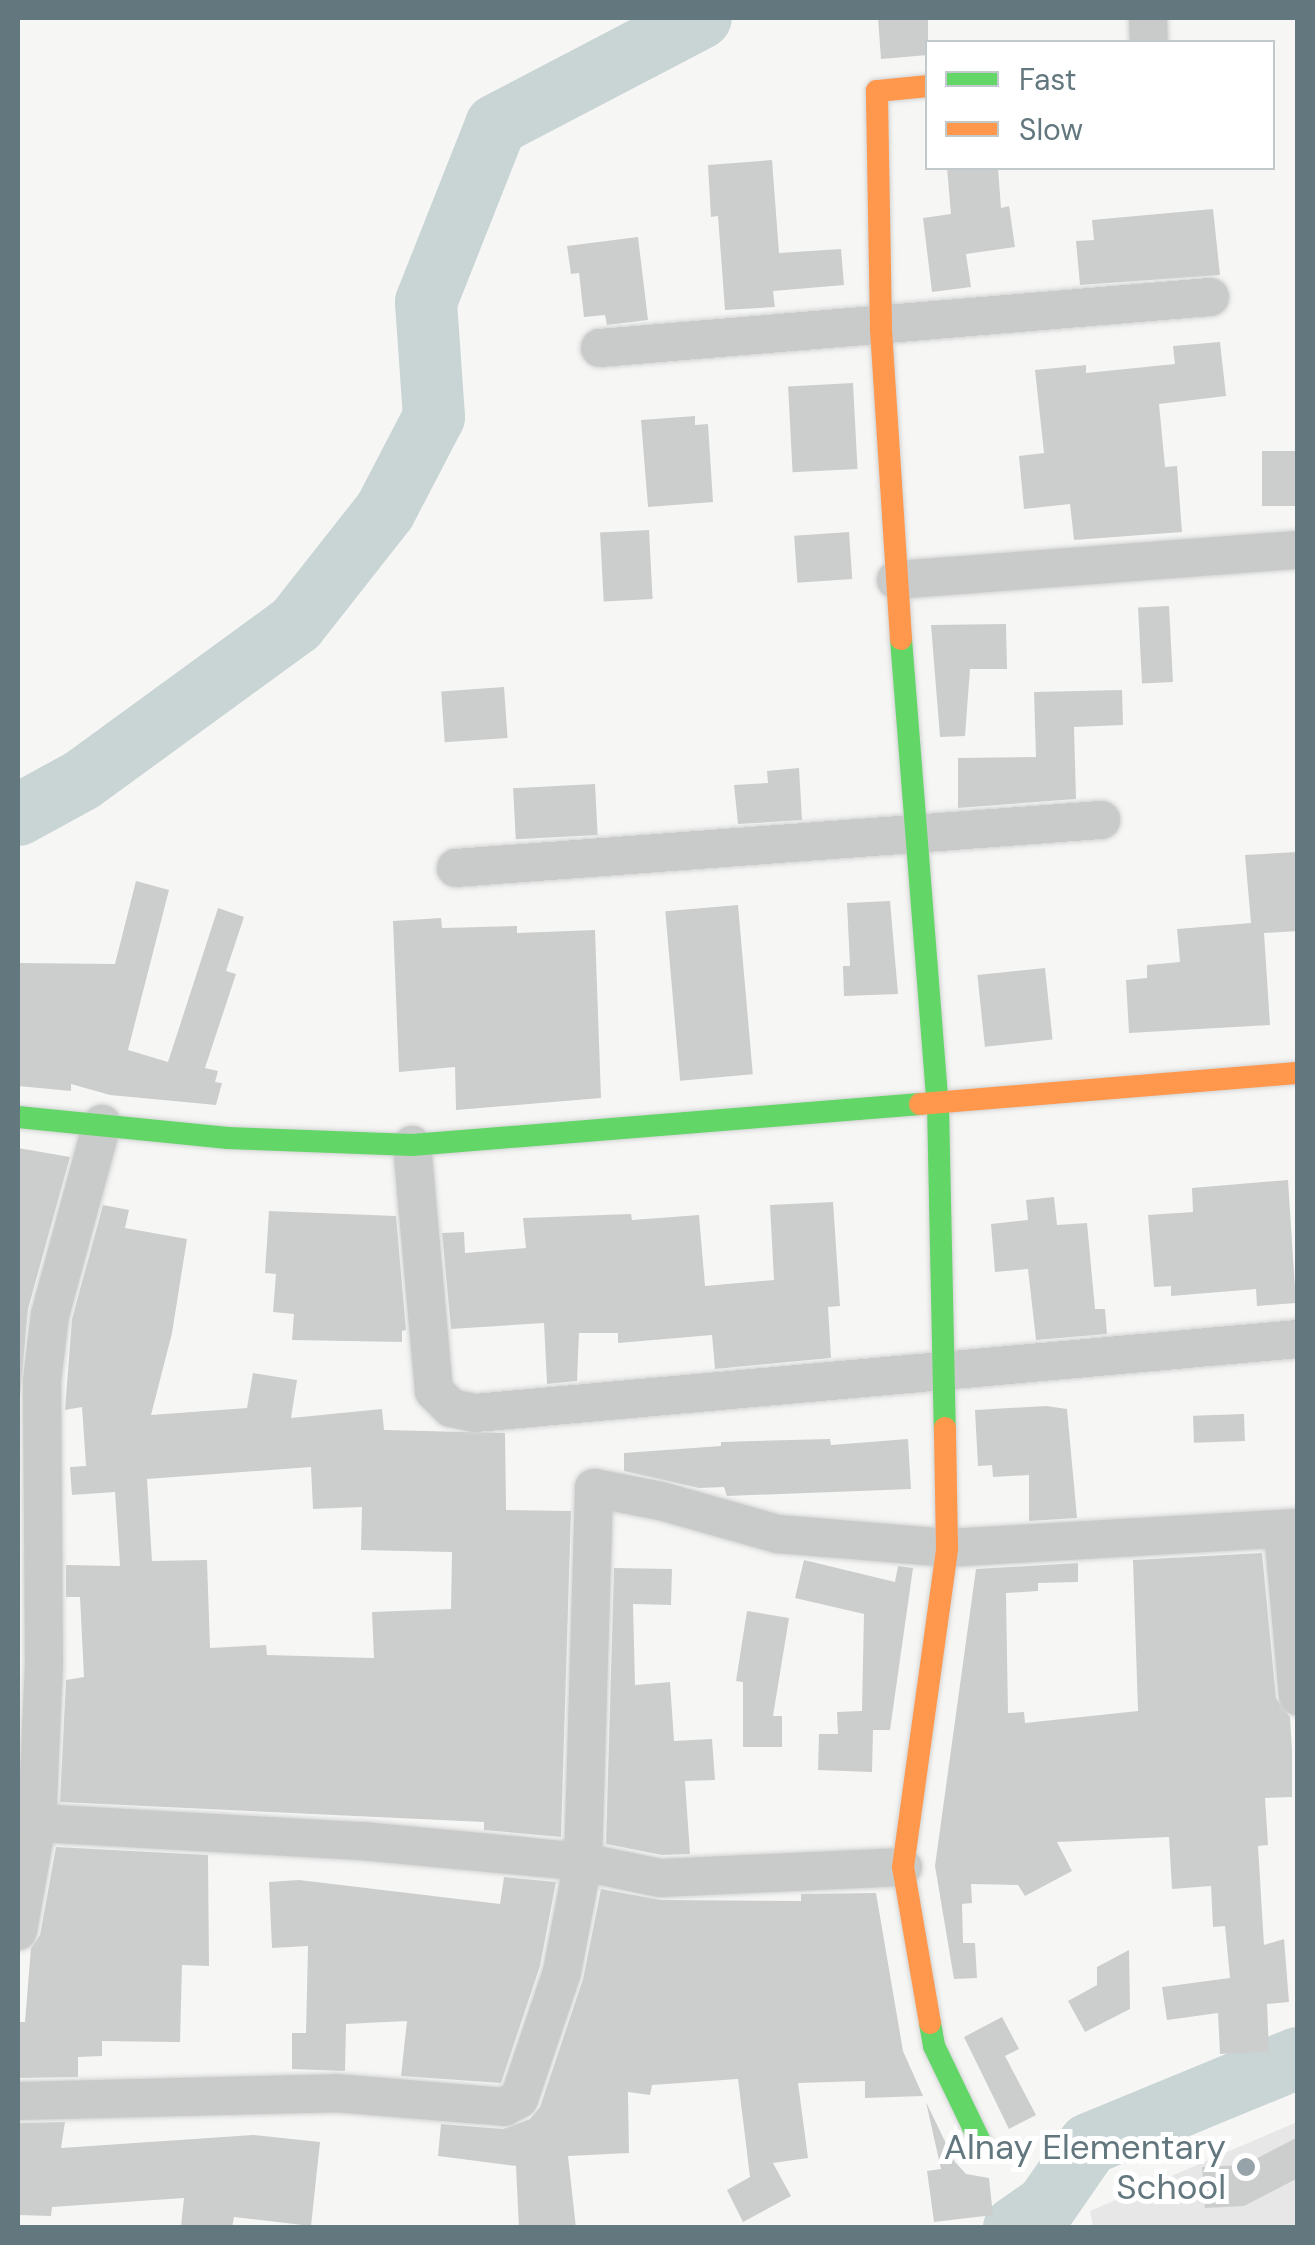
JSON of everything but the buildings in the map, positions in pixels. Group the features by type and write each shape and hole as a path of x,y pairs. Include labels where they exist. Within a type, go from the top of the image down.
{"street":[{"path":"925,86 877,91 881,326 896,580 938,1105 947,1548 903,1867 934,2046 984,2148"},
{"path":"600,348 1210,297"},
{"path":"896,580 1298,550"},
{"path":"456,868 1101,820"},
{"path":"18,1117 228,1138 412,1145 1298,1073"},
{"path":"18,1931 37,1823 44,1666 30,1424 42,1380 50,1315 102,1124"},
{"path":"412,1145 434,1391 452,1408 476,1413 1298,1339"},
{"path":"18,2102 335,2093 504,2106 519,2098 562,1972 584,1862 594,1488 660,1501 778,1534 947,1548 1290,1530 1298,1696"},
{"path":"37,1823 362,1841 584,1862 660,1878 903,1867"}],"shaded area":[{"name":"Alnay Elementary School","path":"1297,2122 1297,2227 1093,2227 1090,2211"}],"waterway":[{"path":"18,815 82,780 296,624 385,511 434,417 426,302 496,125 701,18"},
{"path":"1014,2228 1046,2206 1089,2144 1298,2058"}],"traffic: fast":[{"path":"901,639 938,1105 945,1428"},
{"path":"18,1117 228,1138 412,1145 920,1104"},
{"path":"930,2023 934,2046 983,2148"}],"traffic: slow":[{"path":"901,639 881,327 877,91 925,86"},
{"path":"920,1104 1298,1073"},
{"path":"930,2023 903,1867 947,1548 945,1428"}],"place":[{"name":"Alnay Elementary School","path":"1246,2167"}]}
